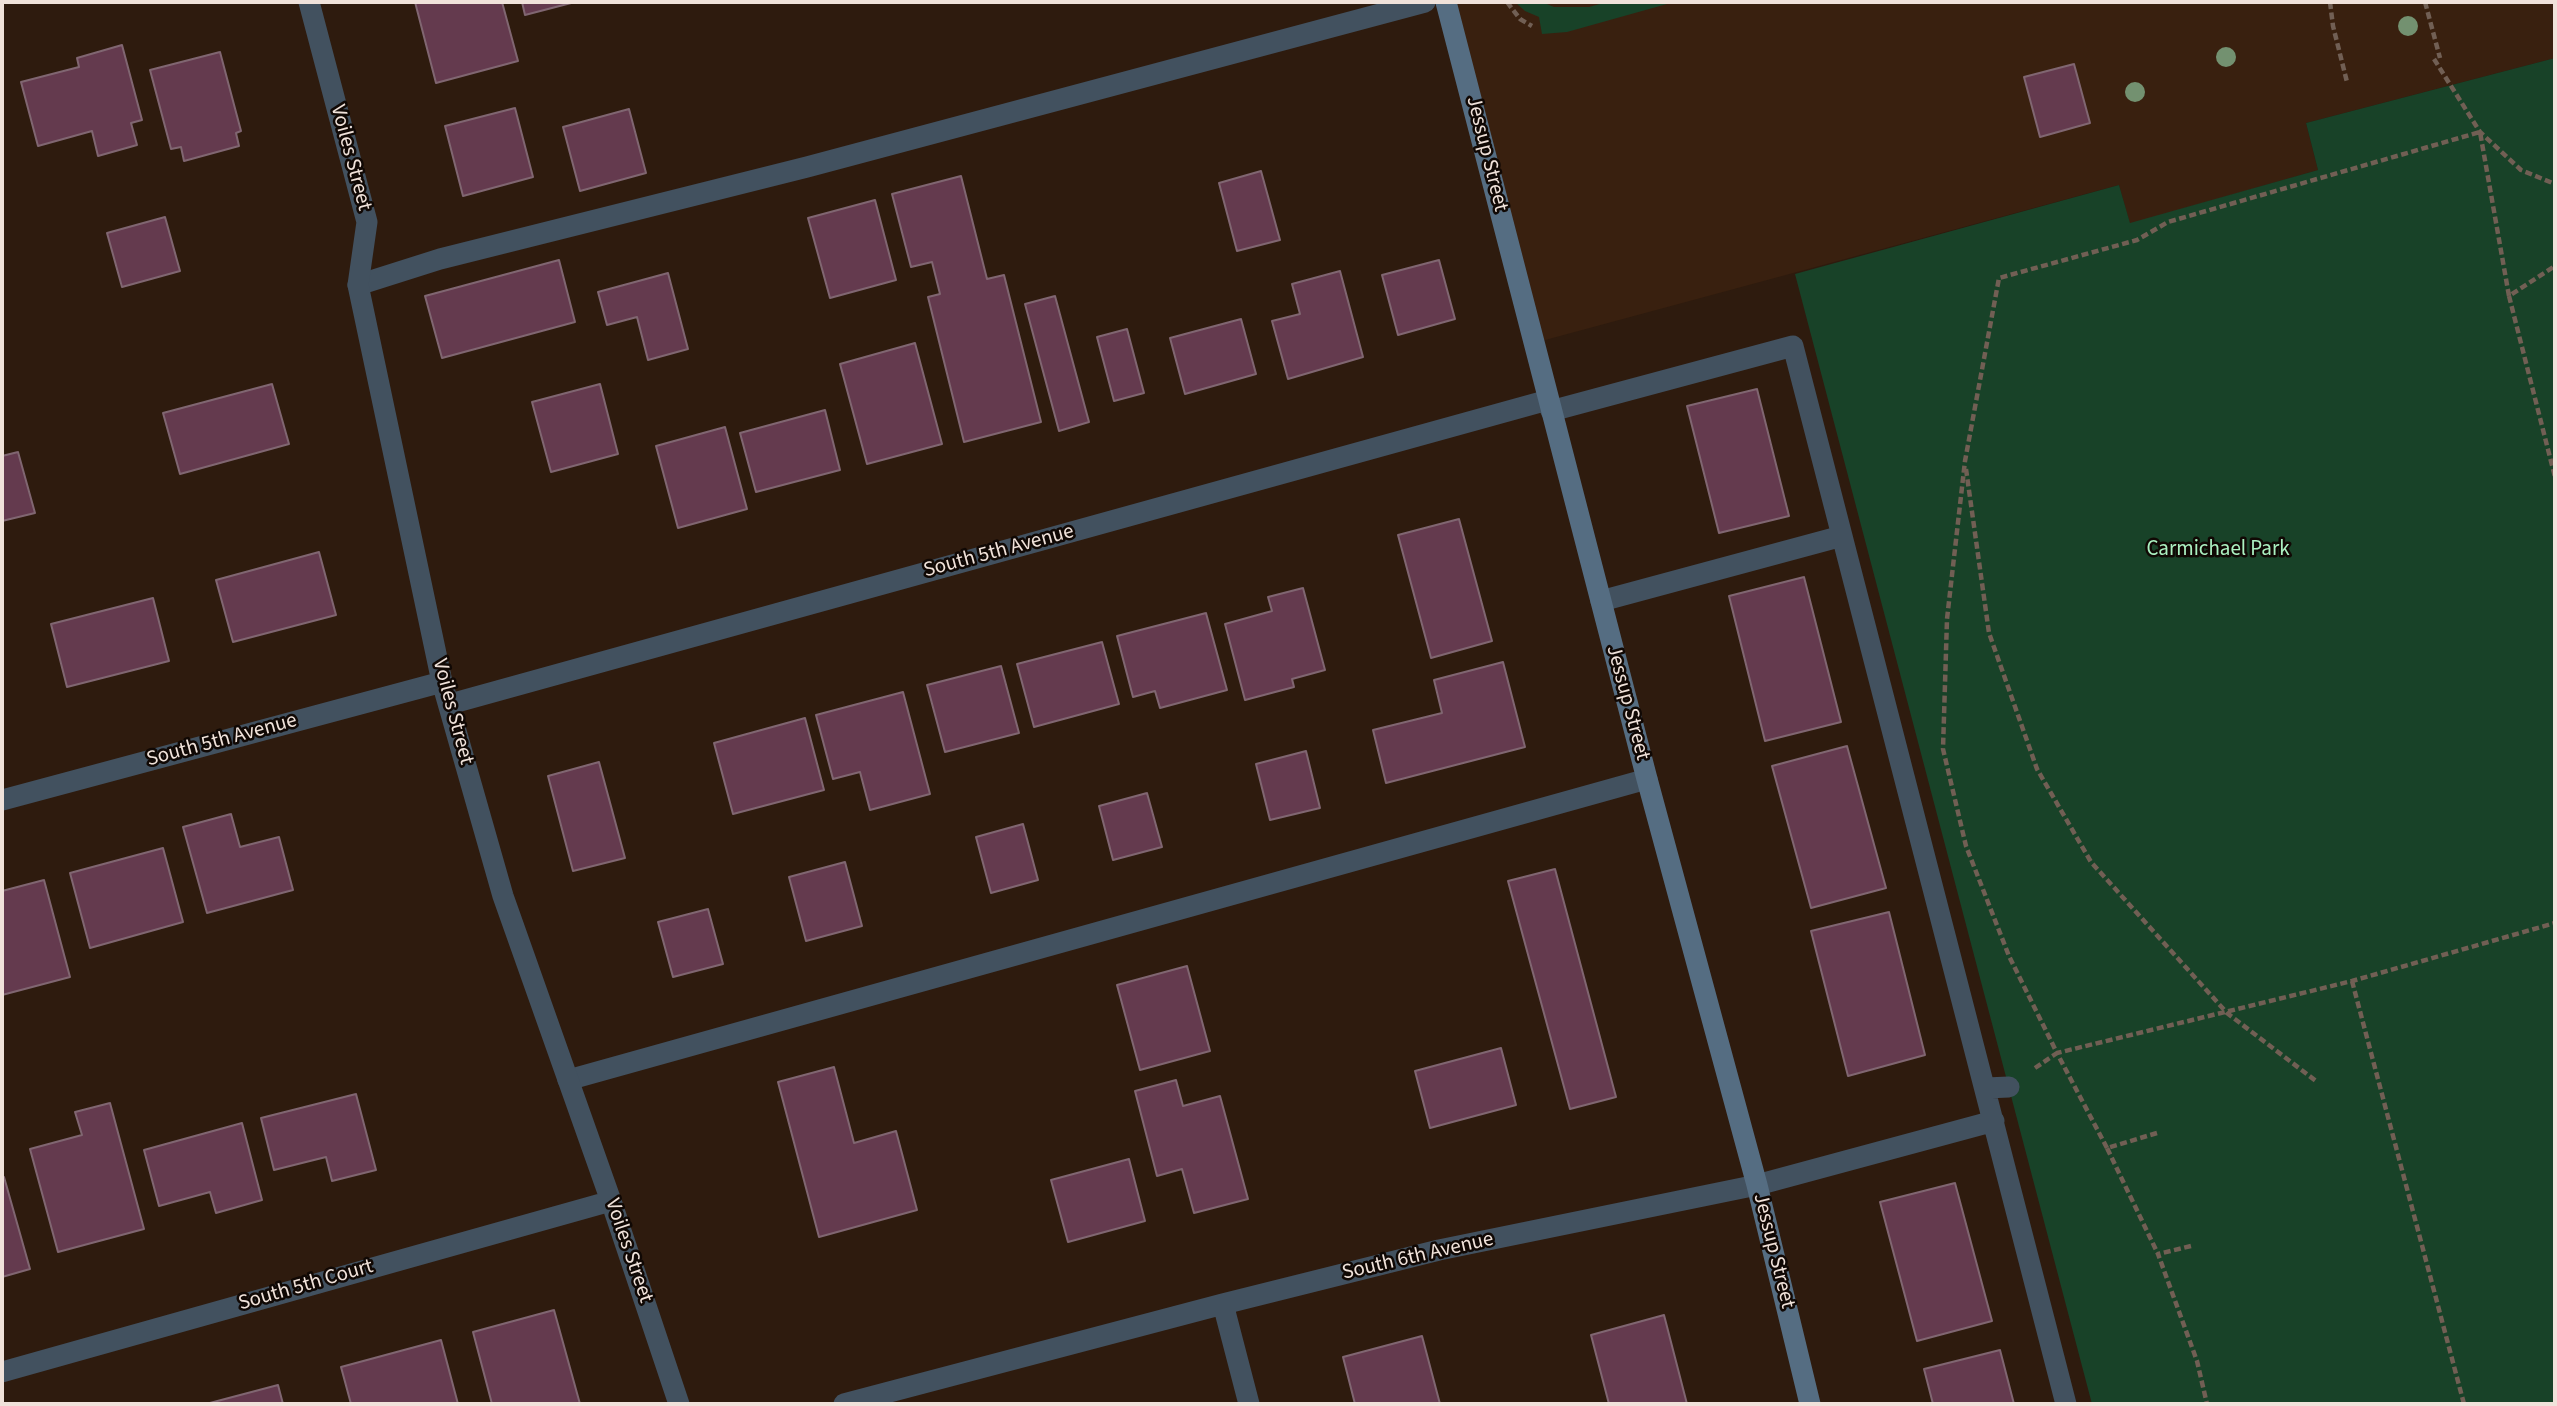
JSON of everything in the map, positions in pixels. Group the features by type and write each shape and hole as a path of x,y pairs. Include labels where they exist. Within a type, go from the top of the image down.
{"street":[{"name":"Voiles Street","path":"309,2 367,222 358,285 442,682 503,896 680,1404"},
{"path":"358,285 440,259 794,170 1425,2"},
{"name":"Jessup Street","path":"1446,2 1647,779 1757,1185 1810,1404"},
{"name":"South 5th Avenue","path":"450,704 1550,406 1793,346 1842,536"},
{"path":"1601,601 1842,536 2066,1404"},
{"name":"South 5th Avenue","path":"2,800 442,682"},
{"path":"568,1080 1647,779"},
{"path":"1986,1088 2009,1087"},
{"name":"South 6th Avenue","path":"844,1404 1439,1250 1757,1185 1994,1121"},
{"name":"South 5th Court","path":"2,1372 611,1200"},
{"path":"1223,1304 1249,1404"}],"path":[{"path":"1507,2 1520,19 1532,26"},
{"path":"2340,2 2331,3 2333,26 2347,82"},
{"path":"2425,2 2437,59 2480,132 2521,170 2555,184"},
{"path":"2480,132 2509,296 2555,477"},
{"path":"2207,1404 2196,1361 2158,1254 2009,956 1966,846 1943,749 1947,619 1965,461 1998,278 2137,240 2168,222 2480,132"},
{"path":"2509,296 2555,265"},
{"path":"1965,461 1989,633 2037,769 2091,862 2227,1013 2316,1081"},
{"path":"2009,1087 2057,1053 2352,981 2555,923"},
{"path":"2352,981 2465,1404"},
{"path":"2107,1148 2157,1133"},
{"path":"2158,1254 2191,1246"}],"shaded area":[{"path":"1446,2 2555,2 2555,58 2306,123 2318,170 2130,224 2119,185 1534,343"}],"green space":[{"path":"1515,2 1542,2 1554,7 1589,7 1607,2 1667,4 1567,32 1542,34 1539,17 1525,11"},
{"name":"Carmichael Park","path":"2555,58 2555,1404 2092,1404 1795,274 2119,185 2130,223 2318,170 2306,123"}],"building":[{"path":"415,2 502,2 518,61 436,83"},
{"path":"522,2 575,2 525,15"},
{"path":"122,45 142,120 131,123 137,145 98,156 92,131 38,146 21,82 79,67 77,58"},
{"path":"220,52 241,131 236,133 239,146 184,161 181,147 171,149 150,70"},
{"path":"2074,64 2090,123 2040,137 2024,77"},
{"path":"515,108 533,177 463,196 445,126"},
{"path":"629,109 646,173 580,191 563,127"},
{"path":"1261,171 1280,240 1237,251 1219,183"},
{"path":"961,176 987,279 1004,275 1041,422 964,442 928,297 940,294 932,262 911,267 892,194"},
{"path":"875,200 896,280 830,298 808,218"},
{"path":"165,217 180,271 122,287 107,233"},
{"path":"559,260 575,322 442,358 425,296"},
{"path":"1439,260 1455,319 1398,335 1382,275"},
{"path":"1340,271 1363,357 1288,379 1272,321 1300,314 1292,284"},
{"path":"668,273 688,349 648,360 637,317 607,325 598,292"},
{"path":"1055,296 1089,422 1059,431 1025,304"},
{"path":"1241,319 1256,374 1185,394 1170,338"},
{"path":"1127,329 1144,393 1114,401 1097,337"},
{"path":"915,343 942,444 867,464 840,364"},
{"path":"272,384 289,444 180,474 163,413"},
{"path":"600,384 618,454 551,472 532,402"},
{"path":"1757,389 1789,516 1719,533 1687,406"},
{"path":"825,410 840,470 756,492 740,433"},
{"path":"725,427 747,509 678,528 656,446"},
{"path":"18,452 35,513 2,521 2,456"},
{"path":"1459,519 1492,641 1431,658 1398,535"},
{"path":"319,552 336,615 233,642 216,580"},
{"path":"1804,577 1841,722 1765,741 1729,596"},
{"path":"1303,588 1325,670 1292,679 1294,687 1245,700 1225,624 1272,611 1268,597"},
{"path":"153,598 169,661 67,687 51,624"},
{"path":"1206,613 1227,690 1160,708 1155,691 1133,697 1117,636"},
{"path":"1102,642 1119,704 1034,727 1017,664"},
{"path":"1503,662 1525,747 1386,783 1373,730 1442,713 1434,680"},
{"path":"1001,666 1019,733 945,752 927,685"},
{"path":"903,692 930,794 870,810 860,772 833,779 816,715"},
{"path":"805,718 824,790 733,814 714,743"},
{"path":"1847,746 1886,888 1811,908 1772,766"},
{"path":"1306,751 1320,808 1270,820 1256,764"},
{"path":"599,762 625,858 573,871 548,776"},
{"path":"1147,793 1162,847 1113,860 1099,806"},
{"path":"231,814 240,847 279,837 293,890 207,913 183,827"},
{"path":"1023,824 1038,880 991,893 976,837"},
{"path":"163,848 183,922 90,948 70,873"},
{"path":"845,862 862,926 806,941 789,877"},
{"path":"1555,869 1616,1097 1570,1109 1508,881"},
{"path":"44,880 70,977 2,995 2,891"},
{"path":"708,909 723,964 673,977 658,922"},
{"path":"1889,912 1925,1055 1848,1076 1811,931"},
{"path":"1187,966 1210,1051 1140,1070 1117,985"},
{"path":"1501,1048 1516,1105 1430,1128 1415,1071"},
{"path":"834,1067 854,1143 896,1131 917,1210 819,1237 778,1082"},
{"path":"1176,1080 1183,1106 1220,1096 1248,1199 1194,1213 1182,1169 1157,1176 1135,1091"},
{"path":"356,1094 376,1170 332,1181 326,1157 274,1170 261,1118"},
{"path":"110,1103 144,1229 58,1252 30,1149 82,1135 75,1112"},
{"path":"242,1123 262,1200 216,1213 210,1192 159,1206 144,1150"},
{"path":"1129,1159 1145,1221 1068,1242 1051,1180"},
{"path":"4,1177 30,1269 2,1277 2,1178"},
{"path":"1955,1183 1992,1321 1917,1341 1880,1202"},
{"path":"554,1310 580,1404 492,1404 473,1332"},
{"path":"1664,1315 1687,1404 1609,1404 1591,1335"},
{"path":"1422,1336 1440,1404 1355,1404 1343,1357"},
{"path":"441,1340 458,1404 351,1404 341,1367"},
{"path":"2000,1350 2014,1404 1933,1404 1924,1369"},
{"path":"278,1385 283,1404 206,1404"}]}
